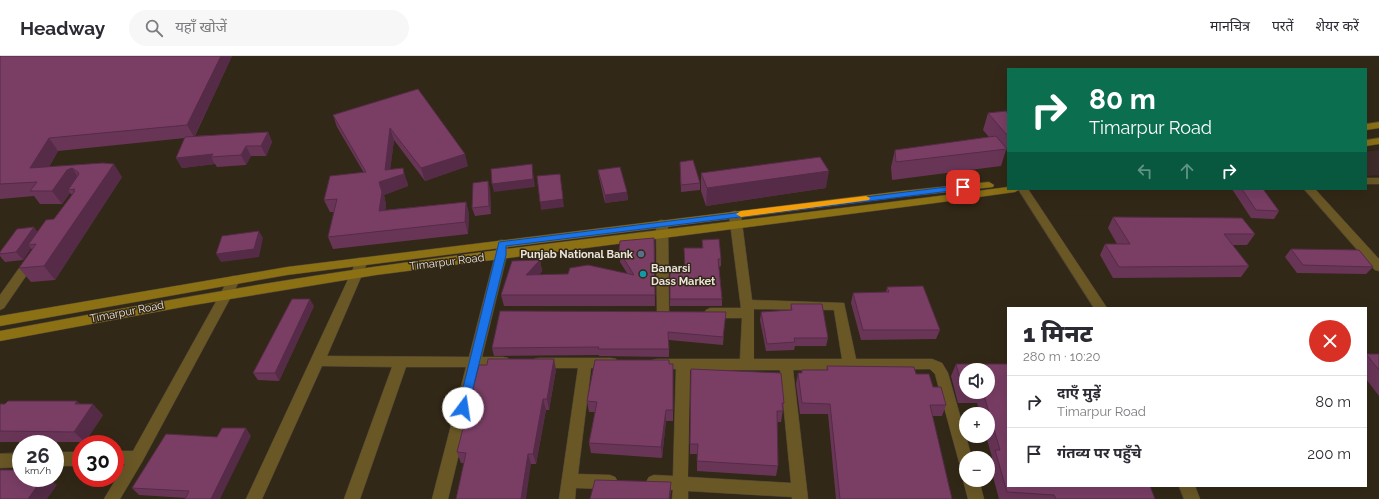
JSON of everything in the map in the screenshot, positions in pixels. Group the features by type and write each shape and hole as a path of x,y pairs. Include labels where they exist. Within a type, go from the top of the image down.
{"street":[{"path":"1367,127 1379,125"},
{"path":"1367,143 1379,142"},
{"path":"1367,181 1379,181"},
{"name":"Timarpur Road","path":"0,321 234,280 360,268 1007,183"},
{"name":"Timarpur Road","path":"735,220 1007,190"},
{"path":"1024,190 1100,307"},
{"path":"1310,190 1379,267"},
{"path":"735,220 747,308 747,365"},
{"path":"662,229 663,313"},
{"path":"440,499 502,249"},
{"path":"0,305 36,252"},
{"path":"254,499 360,268"},
{"name":"Timarpur Road","path":"0,336 226,295 360,268"},
{"path":"112,499 137,457 234,280"},
{"path":"694,313 747,308 840,306 850,365"},
{"path":"487,312 502,312"},
{"path":"648,313 679,313"},
{"path":"318,361 514,362"},
{"path":"352,499 401,361"},
{"path":"530,362 623,364"},
{"path":"567,499 585,363"},
{"path":"645,364 932,364 937,367 941,373 963,451"},
{"path":"680,499 683,364"},
{"path":"640,482 680,483 800,495 786,365"},
{"path":"124,458 137,457"},
{"path":"0,461 12,460"},
{"path":"569,481 625,482"},
{"path":"973,487 976,499"},
{"path":"1187,487 1192,499"}],"shaded area":[{"path":"1379,150 1379,175 1367,176 1367,152"}],"building":[{"path":"0,56 221,56 187,125 49,138 30,168 103,163 114,164 44,266 19,268 36,244 28,245 46,220 54,219 75,191 73,191 75,189 68,190 79,174 72,168 67,170 52,191 30,191 37,182 0,184"},
{"path":"418,89 465,154 421,168 390,128 385,170 403,168 404,174 379,182 382,192 379,211 466,202 465,222 328,237 337,199 324,200 330,176 366,172 333,115"},
{"path":"1006,111 1007,134 1006,134 988,113"},
{"path":"268,132 261,146 246,146 241,155 211,157 213,154 176,158 185,137"},
{"path":"996,136 1007,149 896,162 895,150"},
{"path":"820,157 829,171 707,188 701,173"},
{"path":"693,160 700,183 681,185 680,162"},
{"path":"532,164 533,179 492,184 491,169"},
{"path":"620,167 627,192 605,195 598,170"},
{"path":"560,174 563,199 540,202 537,176"},
{"path":"488,181 489,206 472,208 473,183"},
{"path":"1243,190 1264,190 1279,211 1256,210"},
{"path":"1113,217 1242,218 1255,234 1224,234 1249,266 1119,267 1105,244 1130,244"},
{"path":"34,227 16,252 0,254 17,229"},
{"path":"259,231 254,249 216,254 222,236"},
{"name":"Banarsi Dass Market","path":"654,238 655,295 501,295 512,261 540,260 526,275 568,274 570,268 588,265 634,275 619,251 620,241"},
{"path":"719,239 721,259 718,259 722,299 670,299 670,268 685,268 684,248 703,248 702,240"},
{"path":"1291,249 1359,250 1373,267 1303,265"},
{"path":"923,286 940,330 863,330 853,293 889,292 887,287"},
{"path":"292,299 310,299 275,373 253,373"},
{"path":"791,304 822,304 828,338 794,338 795,342 767,344 761,312 792,310"},
{"path":"500,311 726,312 723,337 668,332 669,349 598,349 599,347 492,348"},
{"path":"1367,354 1379,354 1379,370 1367,355"},
{"path":"488,359 554,359 547,399 543,399 533,454 528,454 521,499 456,499 466,453 457,452 479,365 487,365"},
{"path":"595,360 669,360 669,364 673,364 673,410 666,410 661,447 589,443 597,402 587,401"},
{"path":"956,364 959,364 959,376"},
{"path":"995,364 1007,364 1007,487 1150,487 1155,499 1056,499 1054,495 1007,492 995,450 1000,450 995,433 995,407 987,407 985,399 995,399"},
{"path":"827,366 914,367 916,374 929,374 933,387 941,387 946,405 930,405 952,499 840,499 830,404 802,403 798,373 802,373 802,370 828,370"},
{"path":"691,369 781,373 784,403 782,403 783,411 777,411 778,466 697,461 698,444 690,444"},
{"path":"8,401 77,401 75,404 93,404 74,432 0,431 0,404 5,404"},
{"path":"222,428 246,428 211,499 185,499 189,491 132,488 166,434 217,437"},
{"path":"0,470 12,470 12,487 37,487 28,499 0,499"},
{"path":"595,480 671,482 669,499 590,499"}],"slow traffic":[{"path":"741,214 866,198"}],"place":[{"name":"Punjab National Bank","path":"641,254"},
{"name":"Banarsi Dass Market","path":"643,274"}],"route":[{"path":"463,408 501,255 502,244 963,187"}]}
